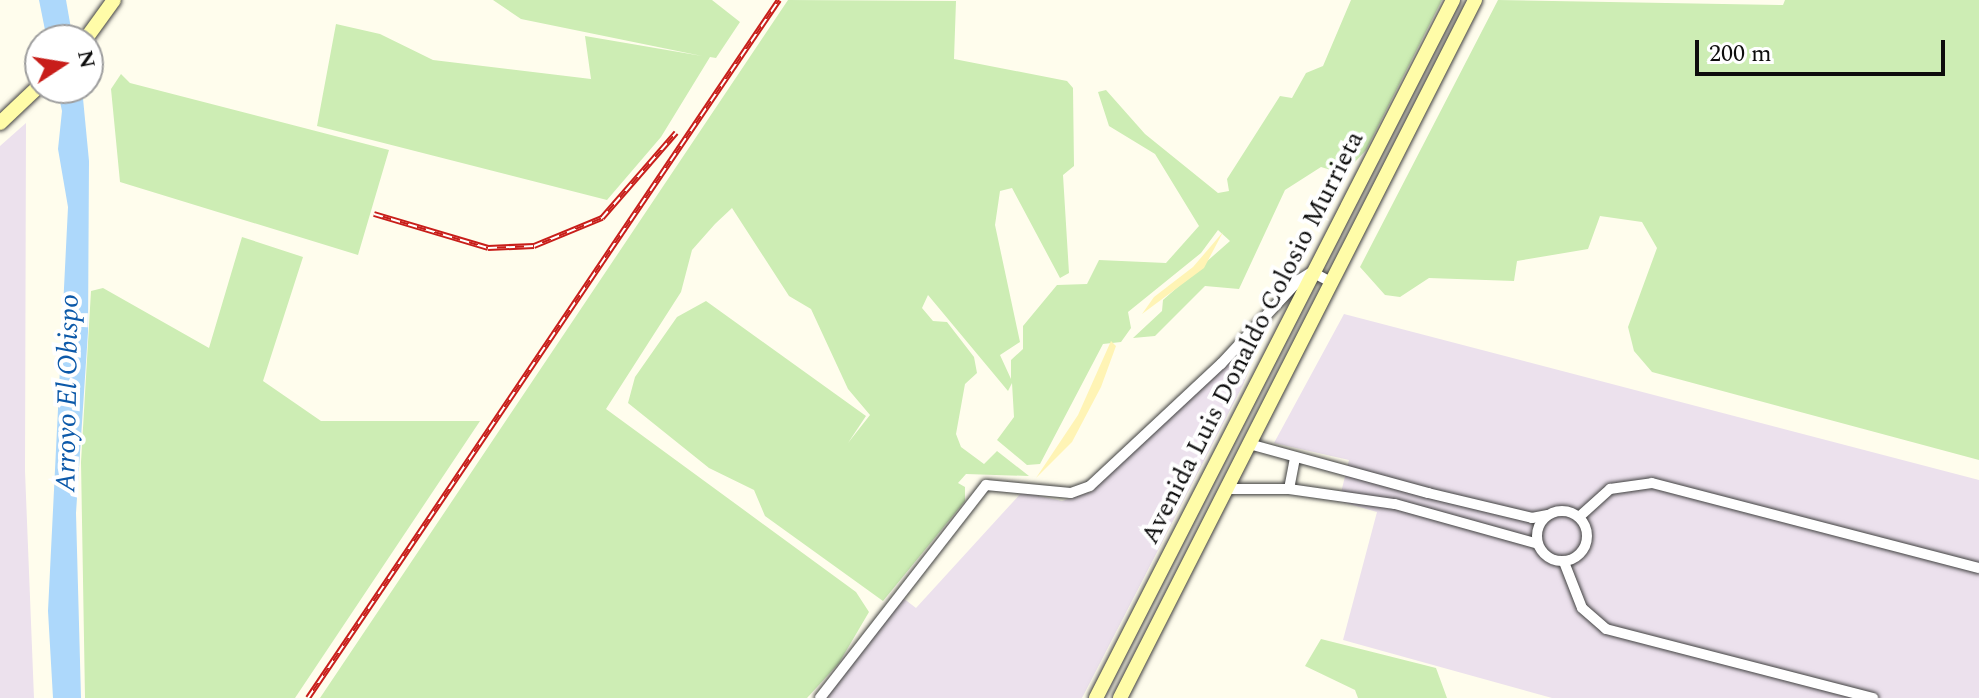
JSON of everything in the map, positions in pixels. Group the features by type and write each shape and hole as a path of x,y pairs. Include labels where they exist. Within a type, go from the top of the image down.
{"main road":[{"path":"96,24 114,0"},
{"name":"Avenida Luis Donaldo Colosio Murrieta","path":"1096,698 1453,0"},
{"name":"Avenida Luis Donaldo Colosio Murrieta","path":"1120,698 1475,0"},
{"path":"0,123 24,100"}],"street":[{"path":"820,698 983,487 996,482 1071,493 1090,486 1312,272 1331,282"},
{"path":"1226,489 1289,489 1395,504 1538,544 1548,557 1564,562 1579,555 1587,540 1579,517 1564,511 1532,518 1295,459 1249,444"},
{"path":"1289,489 1295,459"},
{"path":"1579,517 1610,489 1652,483 1979,568"},
{"path":"1538,544 1538,528 1548,515"},
{"path":"1564,562 1582,608 1606,629 1873,698"}],"shaded area":[{"path":"26,123 25,471 34,698 0,698 0,146"},
{"path":"1344,314 1979,480 1979,698 1552,698 1343,640 1377,512 1339,501 1349,460 1274,443"},
{"path":"1243,346 1256,354 1243,385 1082,698 826,698 903,598 916,608 1022,492 1062,501 1091,492"}],"green space":[{"path":"493,0 712,0 740,22 716,58 710,57 661,137 607,200 317,126 336,24 380,34 433,60 591,79 585,36 702,56 521,19"},
{"path":"788,0 956,1 954,59 1067,81 1073,88 1074,166 1063,175 1069,273 1060,278 1012,188 1000,191 995,225 1020,342 1000,355 1011,379 1011,360 1023,349 1023,326 1057,285 1087,284 1099,260 1166,263 1199,226 1155,154 1109,126 1098,92 1106,90 1145,134 1218,193 1229,191 1227,179 1280,96 1292,98 1306,73 1323,66 1351,0 1442,0 1366,150 1344,174 1321,167 1285,190 1239,289 1205,286 1155,336 1133,338 1162,311 1163,300 1230,241 1218,230 1201,253 1128,312 1131,328 1121,342 1103,344 1040,464 1027,465 997,440 1014,417 1012,383 1008,391 928,295 922,308 933,321 947,322 974,357 977,373 965,384 956,434 961,447 984,464 997,451 1029,476 966,474 958,483 965,487 965,501 883,601 765,516 754,490 709,468 628,403 635,377 677,317 706,301 866,416 848,443 870,415 848,389 811,309 789,296 732,208 715,224 692,250 681,292 606,409 856,592 869,612 839,663 807,698 320,698"},
{"path":"1498,0 1783,5 1785,0 1979,0 1979,460 1652,372 1634,351 1628,327 1657,248 1642,222 1600,216 1588,249 1517,261 1514,281 1429,278 1400,297 1385,295 1360,267"},
{"path":"121,74 130,83 389,150 358,255 120,182 111,89"},
{"path":"242,237 303,257 263,381 321,421 480,421 295,698 85,698 81,462 91,291 103,288 209,348"},
{"path":"1321,639 1436,668 1447,698 1358,698 1355,690 1305,666"}],"sand":[{"path":"1223,232 1204,268 1142,314 1154,297 1193,267"},
{"path":"1111,341 1116,346 1101,387 1072,442 1036,478 1078,415"}],"water":[{"path":"39,0 66,0 70,24 44,24"},
{"name":"Arroyo El Obispo","path":"60,104 84,104 89,161 88,332 76,513 81,698 53,698 48,611 68,207 58,149"}],"railway":[{"path":"308,698 779,0"},
{"path":"374,214 488,248 534,246 602,218 676,133"}]}
